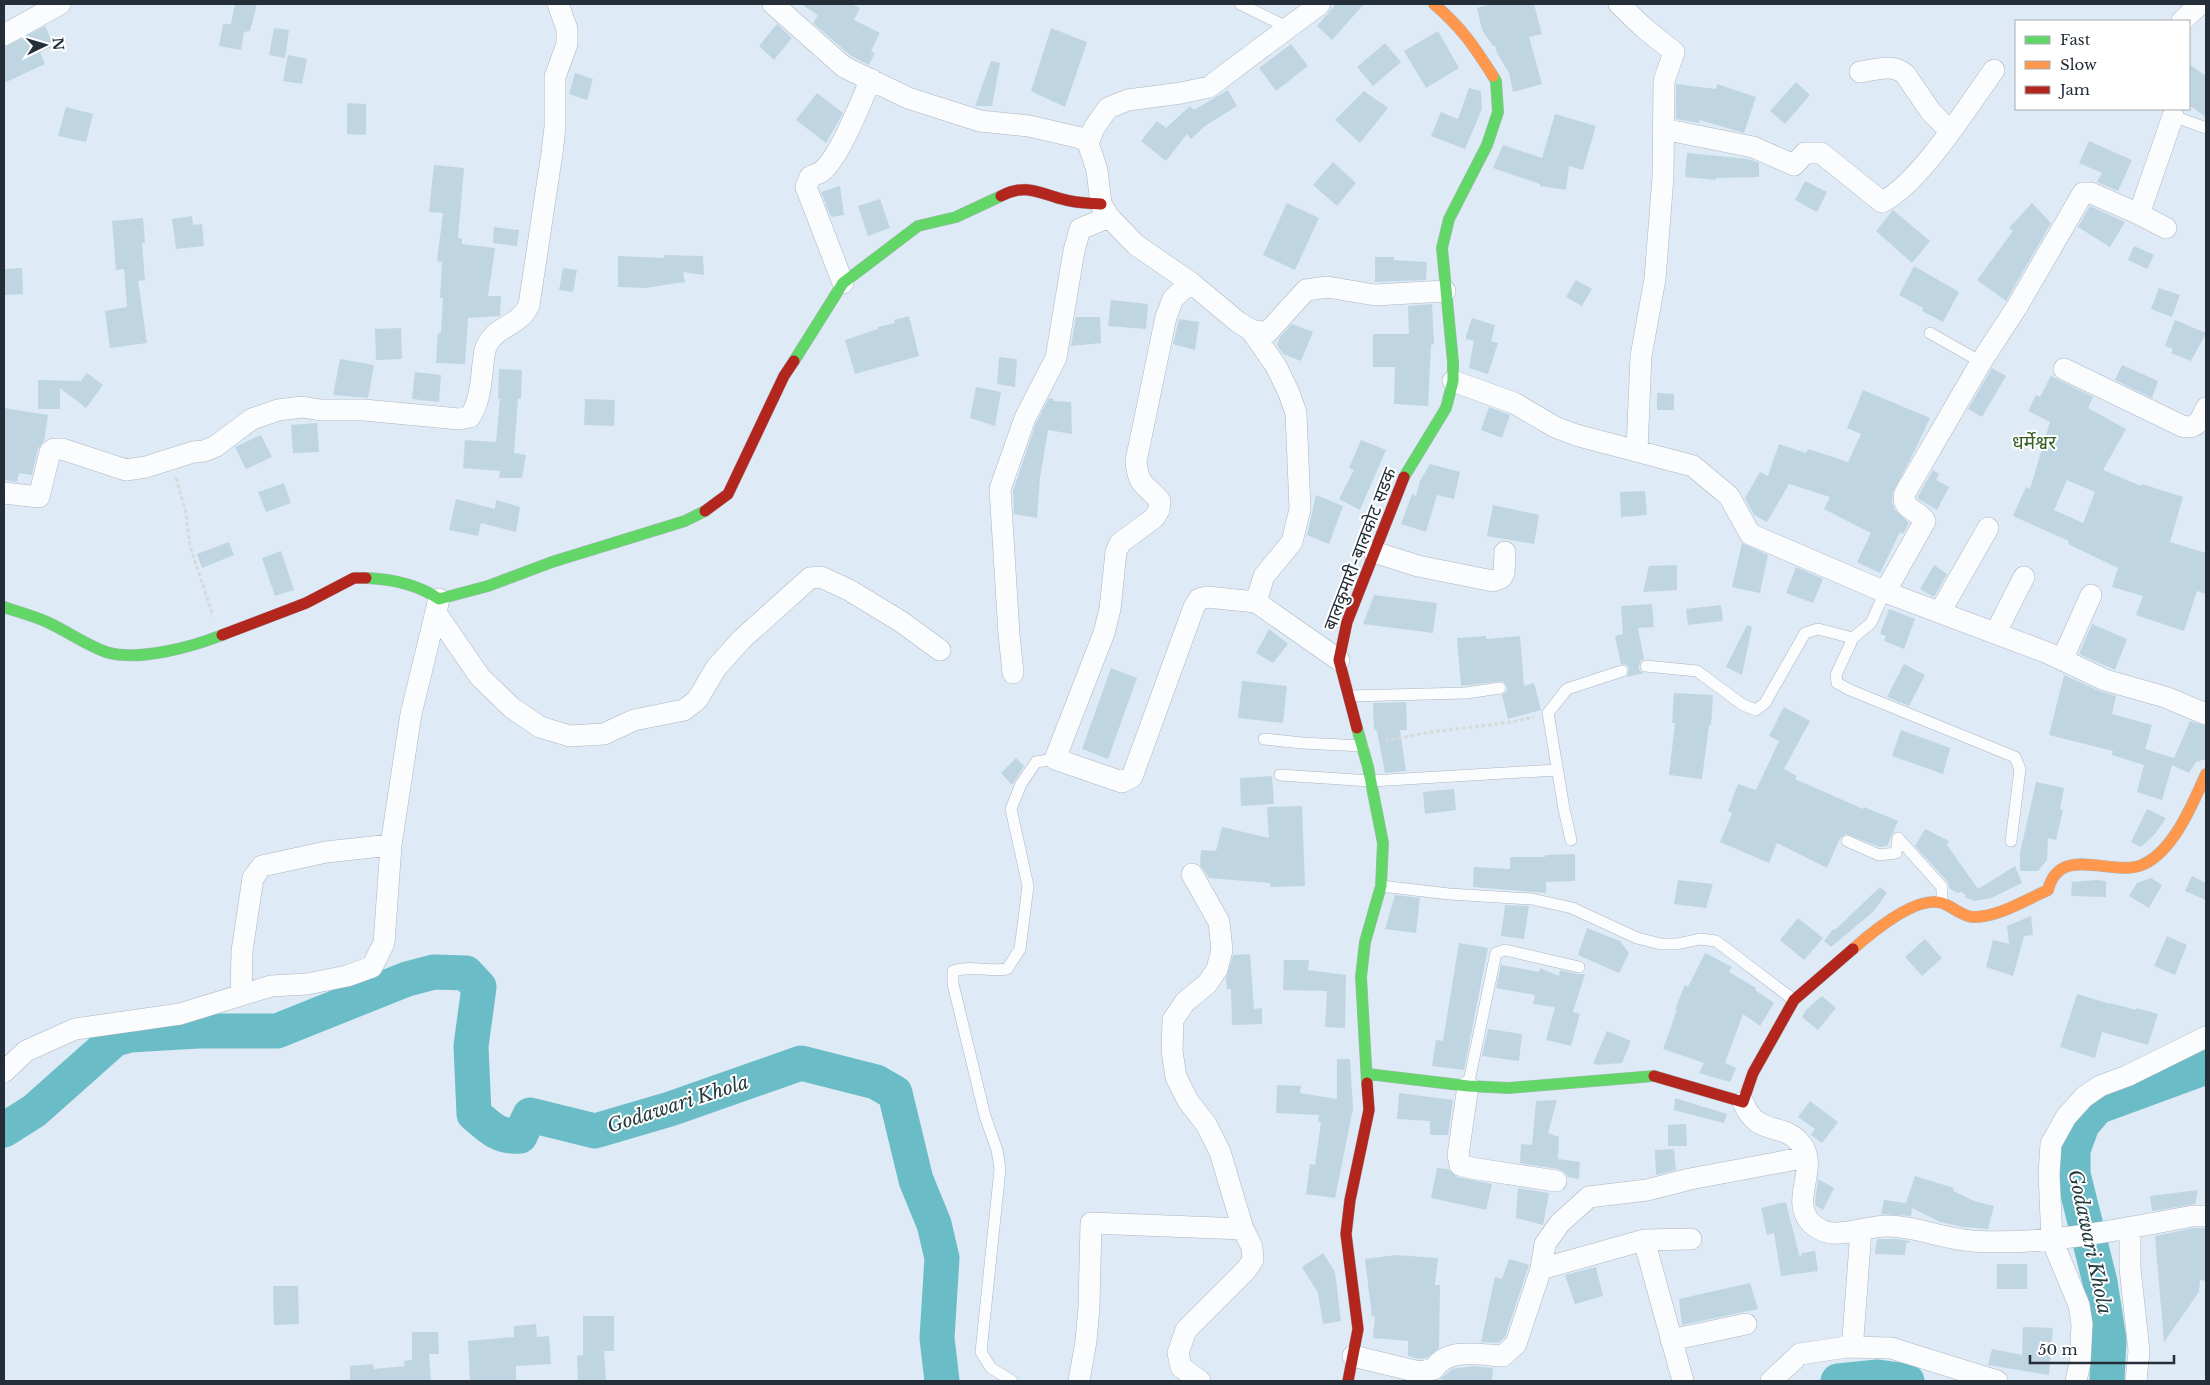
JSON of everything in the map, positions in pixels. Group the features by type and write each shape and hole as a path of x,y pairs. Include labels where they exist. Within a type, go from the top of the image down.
{"street":[{"path":"4,35 60,4"},
{"path":"4,493 39,497 50,452 54,449 62,449 126,470 146,467 216,446 252,419 278,410 302,407 321,410 364,410 459,419 470,417 479,396 486,347 491,337 521,318 529,305 555,127 555,77 567,44 567,29 558,4"},
{"path":"772,4 844,67 908,98 980,121 1055,131 1081,138 1088,143 1097,170 1105,211 1136,245 1190,282 1238,322 1251,330 1267,333 1306,290 1327,287 1375,295 1445,292"},
{"path":"1088,143 1094,128 1108,108 1128,100 1209,87 1320,4"},
{"name":"बालकुमारी-बालकोट सडक","path":"1348,1381 1358,1329 1346,1234 1350,1200 1369,1110 1361,977 1365,942 1381,886 1383,843 1371,781 1338,660 1347,622 1400,483 1446,408 1453,381 1452,336 1445,292 1442,248 1449,219 1487,145 1498,112 1496,82 1469,38 1455,22 1434,4"},
{"path":"1619,4 1644,28 1674,52 1664,81 1662,196 1655,279 1641,356 1637,450"},
{"path":"2183,20 2200,4"},
{"path":"1860,72 1890,67 1899,69 1931,112 1950,131"},
{"path":"1663,129 1753,147 1794,164 1806,153 1821,152 1882,202 1906,185 1950,131 1994,70"},
{"path":"843,283 806,186 810,177 820,172 828,164 841,144 871,79"},
{"path":"2139,214 2172,116"},
{"path":"438,606 552,562 685,521 709,509 728,494 784,376 843,283 918,226 956,217 1012,190 1037,190 1062,200 1105,211"},
{"path":"1884,592 1925,520 1905,505 1903,500 1905,493 2083,193 2092,193 2166,228"},
{"path":"1013,673 1000,489 1024,418 1056,358 1074,251 1080,229 1105,211"},
{"path":"1190,282 1173,299 1166,317 1136,461 1137,475 1145,488 1160,501 1159,510 1154,518 1120,543 1116,552 1110,609 1104,633 1055,759 1122,782 1132,777 1194,607 1199,599 1207,597 1256,602 1338,660"},
{"path":"1251,330 1276,366 1289,393 1296,414 1300,509 1292,542 1264,576 1256,602"},
{"path":"2064,369 2189,428 2196,426 2202,419 2206,408"},
{"path":"1453,381 1514,403 1554,426 1576,436 1637,450 1692,466 1729,496 1750,534 1884,592 1996,632 2105,680 2165,697 2206,714"},
{"path":"1940,612 1988,528"},
{"path":"1374,552 1418,566 1493,581 1501,578 1504,573 1505,552"},
{"path":"4,607 45,621 106,652 147,654 204,642 306,603 354,578 388,579 424,589 438,606 480,677 512,708 540,727 570,736 604,734 634,720 684,710 697,700 716,668 742,639 810,578 821,577 849,590 900,621 940,650"},
{"path":"1996,632 2024,577"},
{"path":"2062,660 2091,595"},
{"path":"4,1072 26,1051 75,1029 180,1014 271,986 306,984 347,976 372,967 384,943 391,845 411,714 438,606"},
{"path":"2206,774 2192,806 2170,839 2152,861 2132,868 2097,864 2063,867 2052,878 2048,890 1994,914 1971,917 1942,903 1922,905 1897,915 1880,926 1794,1000 1757,1066 1743,1102 1748,1115 1760,1124 1793,1136 1802,1144 1807,1156 1803,1204 1805,1214 1810,1222 1825,1233 1844,1233 1885,1226 1908,1227 1971,1241 2060,1239 2193,1216 2206,1216"},
{"path":"241,995 242,951 253,878 262,866 326,852 391,845"},
{"path":"1192,874 1219,922 1222,950 1217,969 1207,984 1185,1002 1173,1020 1172,1051 1176,1077 1188,1101 1206,1124 1220,1152 1243,1229 1252,1247 1253,1260 1246,1270 1186,1330 1178,1353 1181,1367 1200,1381"},
{"path":"2076,1381 2080,1363 2082,1324 2079,1305 2060,1239 2050,1174 2051,1144 2066,1117 2084,1097 2100,1086 2136,1072 2206,1037"},
{"path":"1368,1074 1468,1086 1509,1088 1654,1076 1743,1102"},
{"path":"1468,1086 1458,1155 1460,1165 1556,1181"},
{"path":"1353,1356 1419,1372 1434,1369 1439,1361 1450,1354 1503,1356 1516,1344 1541,1270 1545,1244 1560,1223 1589,1197 1647,1190 1690,1179 1807,1156"},
{"path":"1079,1381 1086,1341 1092,1223 1243,1229"},
{"path":"2123,1228 2139,1351 2136,1381"},
{"path":"1853,1338 1861,1230"},
{"path":"1541,1270 1644,1240 1691,1239"},
{"path":"1644,1240 1683,1381"},
{"path":"1671,1340 1746,1324"},
{"path":"1771,1381 1800,1354 1846,1346 1891,1348 1997,1381"}],"lane":[{"path":"1240,4 1289,28"},
{"path":"2172,116 2206,128"},
{"path":"1930,333 1981,362"},
{"path":"1884,592 1871,623 1853,638 1836,676 1837,683 2015,757 2020,769 2011,841"},
{"path":"1646,666 1697,671 1743,705 1756,710 1764,703 1805,633 1818,629 1853,638"},
{"path":"1571,840 1548,713 1567,689 1622,671"},
{"path":"1348,696 1466,693 1500,688"},
{"path":"1264,739 1362,746"},
{"path":"1012,1381 991,1368 981,1352 1000,1169 997,1150 985,1116 953,984 954,971 964,967 993,971 1007,969 1020,949 1028,886 1011,809 1021,784 1036,762 1055,759"},
{"path":"1280,775 1371,781 1557,770"},
{"path":"1847,841 1879,855 1896,853 1898,838 1942,887 1942,903"},
{"path":"1381,886 1413,888 1449,894 1532,899 1572,908 1637,938 1661,944 1677,944 1700,939 1716,941 1794,1000"},
{"path":"1468,1086 1496,953 1506,950 1579,967"}],"path":[{"path":"171,458 186,513 190,546 204,586 210,611 222,634"},
{"path":"1362,746 1425,733 1518,721 1548,713"}],"building":[{"path":"235,4 257,4 250,31 244,32 241,50 219,46 223,24 231,24"},
{"path":"801,4 851,4 860,8 854,20 880,33 871,51 875,53 869,65 851,56 813,23 818,15"},
{"path":"1336,4 1364,4 1332,40 1317,26"},
{"path":"1492,4 1534,4 1542,34 1529,37 1542,84 1513,92 1509,73 1495,46 1493,46 1482,30 1477,8"},
{"path":"777,24 792,38 774,60 759,46"},
{"path":"45,26 54,46 40,52 45,64 4,83 4,47"},
{"path":"274,28 289,30 285,58 269,55"},
{"path":"1051,28 1087,42 1065,107 1031,91"},
{"path":"1438,31 1459,68 1426,88 1404,51"},
{"path":"1385,43 1401,62 1373,86 1357,67"},
{"path":"1291,44 1308,66 1276,91 1259,68"},
{"path":"288,55 307,59 302,84 283,81"},
{"path":"991,61 1000,63 992,106 975,106"},
{"path":"2190,65 2206,76 2206,117 2190,106"},
{"path":"575,73 593,79 587,100 569,94"},
{"path":"1796,82 1810,95 1785,124 1770,111"},
{"path":"1676,84 1716,89 1717,84 1756,97 1744,133 1700,120 1699,123 1676,119"},
{"path":"1469,88 1481,91 1482,109 1465,149 1431,136 1441,112 1458,119"},
{"path":"1228,90 1237,106 1205,126 1191,139 1187,134 1166,161 1141,141 1157,121 1166,128 1190,106 1194,110"},
{"path":"1364,91 1388,108 1360,143 1335,120"},
{"path":"817,93 843,113 826,143 796,120"},
{"path":"347,103 366,104 366,135 347,134"},
{"path":"66,107 93,114 86,142 58,136"},
{"path":"1555,114 1596,126 1583,170 1569,166 1566,190 1540,186 1540,184 1493,168 1503,145 1542,158"},
{"path":"2089,141 2132,160 2118,191 2097,182 2102,173 2079,163"},
{"path":"1687,153 1749,159 1759,163 1759,177 1716,178 1716,180 1685,177"},
{"path":"1333,162 1356,183 1337,206 1313,185"},
{"path":"434,165 464,168 458,238 462,239 462,244 495,248 488,296 501,296 500,316 468,318 465,364 436,363 438,333 441,333 443,298 440,298 442,262 437,261 443,213 429,212"},
{"path":"1805,181 1827,192 1817,212 1795,200"},
{"path":"840,186 844,215 831,217 821,192"},
{"path":"880,199 890,228 868,236 858,206"},
{"path":"1287,203 1319,218 1295,270 1263,255"},
{"path":"2032,203 2051,223 2006,301 1977,280 2013,231 2009,228"},
{"path":"2090,206 2125,222 2110,247 2078,227"},
{"path":"1893,210 1930,241 1912,263 1876,231"},
{"path":"192,216 193,225 202,224 204,246 176,249 172,219"},
{"path":"143,218 145,243 142,243 145,280 138,281 147,343 110,348 105,311 127,307 124,269 116,270 112,221"},
{"path":"494,227 519,230 517,246 493,243"},
{"path":"2134,246 2154,255 2147,269 2128,260"},
{"path":"664,255 703,256 704,275 683,272 685,282 645,288 618,287 618,256 664,258"},
{"path":"1375,257 1394,257 1394,260 1427,262 1426,280 1375,282"},
{"path":"1914,266 1959,292 1943,322 1922,311 1923,308 1899,295"},
{"path":"22,268 23,294 5,295 5,269"},
{"path":"563,268 577,270 573,292 559,290"},
{"path":"1576,280 1592,289 1582,306 1566,297"},
{"path":"2159,288 2180,295 2172,317 2151,309"},
{"path":"1111,300 1148,304 1146,329 1108,326"},
{"path":"1432,304 1434,344 1431,345 1428,406 1394,404 1395,367 1373,367 1373,334 1409,334 1408,306"},
{"path":"909,316 919,356 855,374 845,340 878,329 878,327 895,323 894,320"},
{"path":"1076,317 1100,317 1101,343 1071,346"},
{"path":"1472,318 1495,325 1491,341 1498,343 1488,374 1469,368 1474,341 1466,339 1466,336"},
{"path":"1179,319 1199,322 1195,350 1173,344"},
{"path":"2175,320 2206,333 2191,361 2171,353 2173,349 2165,346"},
{"path":"1292,324 1313,332 1301,361 1283,354 1277,345 1280,337"},
{"path":"401,328 402,359 376,360 375,329"},
{"path":"999,357 1017,359 1015,387 997,384"},
{"path":"340,359 374,365 368,398 333,395"},
{"path":"2122,365 2158,381 2152,398 2115,380"},
{"path":"1992,368 2006,376 1982,417 1968,409"},
{"path":"499,369 522,370 521,399 518,399 514,453 526,455 522,478 499,478 500,471 463,468 465,440 496,442 500,399 498,399"},
{"path":"415,372 441,375 439,402 412,399"},
{"path":"87,373 103,385 86,408 60,388 60,409 38,409 38,380 81,381"},
{"path":"2051,376 2093,397 2088,408 2126,429 2103,470 2141,486 2142,484 2183,497 2170,542 2206,553 2206,594 2197,591 2184,631 2136,615 2143,596 2112,587 2118,568 2068,544 2069,541 2013,516 2026,487 2030,489 2050,422 2028,411 2036,395 2040,397","holes":["2067,480 2095,492 2083,523 2054,510"]},
{"path":"976,387 1001,392 995,426 970,418"},
{"path":"1863,390 1930,418 1893,492 1892,501 1895,510 1909,523 1903,534 1900,532 1880,573 1857,562 1871,533 1824,509 1830,497 1789,484 1767,522 1754,515 1745,498 1760,472 1768,476 1779,444 1806,453 1808,449 1848,462 1861,434 1847,428"},
{"path":"1657,393 1674,394 1674,410 1657,410"},
{"path":"1049,398 1053,399 1053,401 1071,402 1072,434 1048,430 1040,478 1037,518 1014,514 1013,491 1036,423"},
{"path":"585,399 615,400 614,426 584,425"},
{"path":"1489,407 1510,415 1502,438 1481,430"},
{"path":"4,408 48,415 44,441 38,449 32,475 19,473 17,482 4,480"},
{"path":"317,423 319,452 293,453 291,425"},
{"path":"261,435 272,457 246,469 235,447"},
{"path":"1361,440 1386,450 1360,510 1339,499 1354,470 1349,468"},
{"path":"1430,464 1460,472 1454,499 1437,495 1426,532 1401,524 1412,494 1416,496 1420,481"},
{"path":"1933,470 1939,474 1936,480 1949,487 1937,510 1917,498"},
{"path":"284,483 291,503 266,512 258,492"},
{"path":"1645,491 1647,515 1621,517 1620,492"},
{"path":"1316,495 1343,506 1329,544 1307,535"},
{"path":"456,499 495,509 496,500 520,507 516,532 481,523 478,536 449,530"},
{"path":"1493,505 1539,515 1534,544 1487,536"},
{"path":"229,542 234,555 202,568 197,554"},
{"path":"1742,543 1768,555 1760,593 1732,587"},
{"path":"281,551 294,590 275,596 262,558"},
{"path":"1677,565 1677,590 1643,592 1649,566"},
{"path":"1934,565 1947,574 1934,597 1920,589"},
{"path":"1796,567 1823,579 1813,603 1786,593"},
{"path":"1374,595 1437,603 1433,633 1363,624"},
{"path":"1652,604 1654,627 1638,628 1644,659 1640,661 1639,670 1644,673 1627,677 1629,669 1627,665 1621,664 1615,636 1623,634 1621,606"},
{"path":"1721,605 1723,621 1688,625 1686,609"},
{"path":"1889,609 1915,619 1904,649 1884,641 1886,636 1880,634"},
{"path":"2092,624 2127,639 2115,670 2079,654"},
{"path":"1747,625 1752,627 1742,675 1726,667"},
{"path":"1269,629 1288,644 1273,663 1256,653"},
{"path":"1486,636 1486,639 1520,636 1524,686 1534,683 1541,710 1508,719 1502,695 1507,691 1507,687 1503,681 1461,686 1457,638"},
{"path":"1904,664 1925,675 1909,706 1887,697"},
{"path":"1111,668 1137,678 1108,759 1082,749"},
{"path":"2064,675 2116,696 2112,714 2152,725 2145,749 2174,758 2190,721 2206,726 2206,759 2196,762 2189,773 2172,765 2162,800 2137,792 2144,765 2112,755 2113,751 2049,735"},
{"path":"1242,681 1287,686 1283,723 1238,718"},
{"path":"1674,693 1713,695 1711,725 1709,725 1702,779 1669,775 1675,723 1672,723"},
{"path":"1406,702 1407,730 1400,730 1406,771 1385,773 1377,731 1374,729 1373,703"},
{"path":"1784,707 1810,721 1784,769 1797,776 1795,779 1863,809 1864,807 1898,821 1887,846 1880,847 1846,834 1840,838 1827,868 1777,843 1769,863 1720,842 1732,813 1728,811 1738,784 1756,790 1779,741 1769,736"},
{"path":"1901,730 1950,748 1943,774 1892,756"},
{"path":"1016,758 1024,766 1012,785 1001,773"},
{"path":"1272,776 1274,804 1241,806 1240,778"},
{"path":"2036,782 2064,788 2060,809 2063,810 2056,840 2048,838 2047,860 2038,871 2020,871 2020,853"},
{"path":"1454,789 1456,810 1425,814 1423,792"},
{"path":"1302,806 1305,886 1270,887 1270,883 1209,878 1200,865 1201,850 1216,851 1222,827 1269,838 1267,807"},
{"path":"2147,809 2166,818 2155,834 2141,847 2131,842"},
{"path":"1925,829 1949,841 1947,845 1978,889 2015,866 2022,883 1991,898 1974,901 1964,897 1966,895 1961,892 1958,893 1950,889 1948,882 1915,846"},
{"path":"1575,854 1575,881 1546,882 1546,893 1473,887 1474,867 1510,869 1510,857 1545,857 1545,855"},
{"path":"2192,876 2206,883 2206,900 2185,891"},
{"path":"2151,878 2162,885 2149,908 2129,896 2137,883"},
{"path":"1678,880 1713,884 1706,908 1674,904"},
{"path":"2106,881 2106,897 2071,896 2072,882"},
{"path":"1880,887 1887,893 1873,912 1831,947 1824,941 1833,929 1835,930"},
{"path":"1395,895 1420,898 1416,933 1385,929"},
{"path":"1505,905 1529,906 1524,939 1501,936"},
{"path":"2031,916 2033,935 2024,936 2013,976 1986,967 1993,940 2009,944 2007,926"},
{"path":"1798,918 1823,938 1804,960 1780,940"},
{"path":"1587,928 1620,941 1629,953 1619,973 1578,955"},
{"path":"2167,936 2187,945 2175,975 2154,966"},
{"path":"1925,939 1942,958 1922,976 1905,957"},
{"path":"1459,943 1488,948 1464,1070 1432,1066 1436,1040 1443,1041"},
{"path":"1705,953 1732,967 1729,972 1756,988 1755,990 1774,1003 1760,1026 1743,1014 1725,1063 1736,1068 1730,1082 1699,1073 1704,1063 1663,1049 1677,1010 1675,1009 1685,985 1688,987"},
{"path":"1250,954 1254,1009 1262,1008 1262,1024 1232,1025 1231,989 1227,989 1226,978 1233,955"},
{"path":"1284,960 1309,960 1308,970 1346,975 1345,1028 1325,1027 1327,991 1283,990"},
{"path":"1501,965 1539,972 1540,968 1559,976 1560,970 1585,974 1573,1012 1580,1014 1571,1046 1546,1040 1555,1007 1533,1004 1535,995 1496,988"},
{"path":"2077,994 2110,1004 2158,1014 2148,1045 2102,1032 2095,1058 2060,1047"},
{"path":"1822,996 1836,1008 1818,1030 1802,1017 1806,1010"},
{"path":"1488,1029 1522,1034 1519,1061 1482,1056"},
{"path":"1607,1031 1631,1041 1622,1063 1597,1065 1593,1063"},
{"path":"1337,1059 1350,1059 1353,1109 1335,1198 1306,1194 1310,1164 1315,1165 1321,1122 1318,1122 1319,1115 1276,1113 1277,1085 1301,1086 1300,1093 1337,1099"},
{"path":"1399,1093 1453,1100 1448,1135 1430,1135 1430,1121 1397,1119"},
{"path":"1675,1098 1727,1114 1724,1123 1674,1110"},
{"path":"1557,1100 1548,1133 1559,1137 1558,1159 1580,1162 1579,1179 1568,1177 1558,1169 1520,1163 1521,1144 1532,1145 1536,1101"},
{"path":"1810,1101 1838,1122 1822,1143 1811,1135 1815,1129 1798,1117"},
{"path":"1686,1124 1687,1146 1668,1146 1668,1125"},
{"path":"1674,1149 1676,1170 1656,1175 1655,1150"},
{"path":"1437,1168 1448,1169 1457,1177 1492,1184 1486,1210 1431,1198"},
{"path":"1915,1176 1954,1188 1953,1191 1974,1201 1994,1206 1988,1229 1963,1227 1940,1222 1912,1208 1911,1216 1881,1214 1884,1200 1906,1203"},
{"path":"1818,1179 1834,1188 1823,1210 1816,1206 1815,1203"},
{"path":"1518,1188 1549,1193 1543,1225 1516,1218"},
{"path":"2198,1190 2195,1204 2152,1211 2150,1196"},
{"path":"1786,1203 1800,1258 1802,1253 1815,1251 1818,1271 1781,1276 1774,1233 1767,1235 1761,1208"},
{"path":"2194,1228 2206,1228 2206,1281 2200,1280 2199,1292 2164,1342 2155,1236"},
{"path":"1877,1239 1910,1241 1906,1243 1905,1255 1875,1254"},
{"path":"1323,1253 1335,1272 1341,1321 1323,1324 1318,1293 1302,1267"},
{"path":"1396,1255 1438,1258 1435,1285 1440,1285 1439,1348 1427,1358 1419,1359 1408,1356 1408,1341 1373,1338 1375,1316 1372,1317 1365,1259"},
{"path":"1509,1259 1529,1265 1505,1337 1498,1343 1481,1342 1495,1277 1502,1279"},
{"path":"1997,1264 2027,1264 2027,1289 1997,1289"},
{"path":"1596,1267 1603,1296 1575,1304 1565,1275"},
{"path":"1750,1283 1758,1309 1682,1325 1679,1299"},
{"path":"273,1286 298,1286 299,1324 274,1325"},
{"path":"583,1316 614,1316 614,1351 604,1351 606,1381 578,1381 577,1356 583,1355"},
{"path":"536,1324 537,1337 549,1336 551,1364 516,1366 516,1381 470,1381 468,1341 514,1337 514,1326"},
{"path":"2023,1327 2053,1328 2049,1375 1988,1365 1992,1349 2022,1355"},
{"path":"412,1332 438,1332 439,1354 429,1354 431,1381 350,1381 350,1366 373,1364 374,1369 405,1366 404,1361 412,1360"},
{"path":"1474,1366 1493,1368 1492,1381 1440,1379 1452,1369"}],"waterway":[{"name":"Godawari Khola","path":"4,1130 34,1111 115,1039 130,1035 198,1031 277,1031 407,979 434,972 466,973 479,987 471,1046 474,1114 495,1131 506,1135 520,1136 530,1115 595,1131 670,1109 801,1063 876,1082 895,1093 916,1180 934,1224 942,1258 937,1338 942,1381"},
{"name":"Godawari Khola","path":"2107,1381 2109,1340 2100,1282 2073,1174 2073,1150 2082,1125 2097,1107 2206,1067"},
{"name":"Godawari Khola","path":"1838,1381 1878,1377 1907,1381"}],"traffic: fast":[{"path":"1404,477 1446,408 1453,381 1453,362 1442,248 1449,219 1487,145 1498,112 1496,81 1493,76"},
{"path":"794,361 843,283 918,226 956,217 1001,196"},
{"path":"366,578 404,583 439,599 488,586 552,562 685,521 705,511"},
{"path":"4,607 42,620 99,649 119,655 164,652 222,635"},
{"path":"1357,728 1368,767 1383,843 1381,886 1365,942 1361,977 1367,1083"},
{"path":"1368,1074 1468,1086 1509,1088 1654,1076"}],"traffic: slow":[{"path":"1434,4 1466,37 1493,76"},
{"path":"1853,949 1894,917 1920,905 1931,902 1942,903 1969,917 1983,916 2002,911 2048,890 2054,876 2064,868 2076,865 2118,868 2144,864 2165,848 2173,837 2189,812 2206,774"}],"traffic: jam":[{"path":"1001,196 1017,190 1032,190 1071,201 1101,204"},
{"path":"705,511 728,494 784,376 794,361"},
{"path":"1357,728 1339,660 1347,622 1404,477"},
{"path":"222,635 306,603 354,578 366,578"},
{"path":"1654,1076 1743,1102 1753,1073 1794,1000 1853,949"},
{"path":"1348,1381 1358,1329 1346,1234 1350,1200 1369,1110 1367,1083"}],"district":[{"name":"धर्मेश्वर","path":"2034,442"}]}
